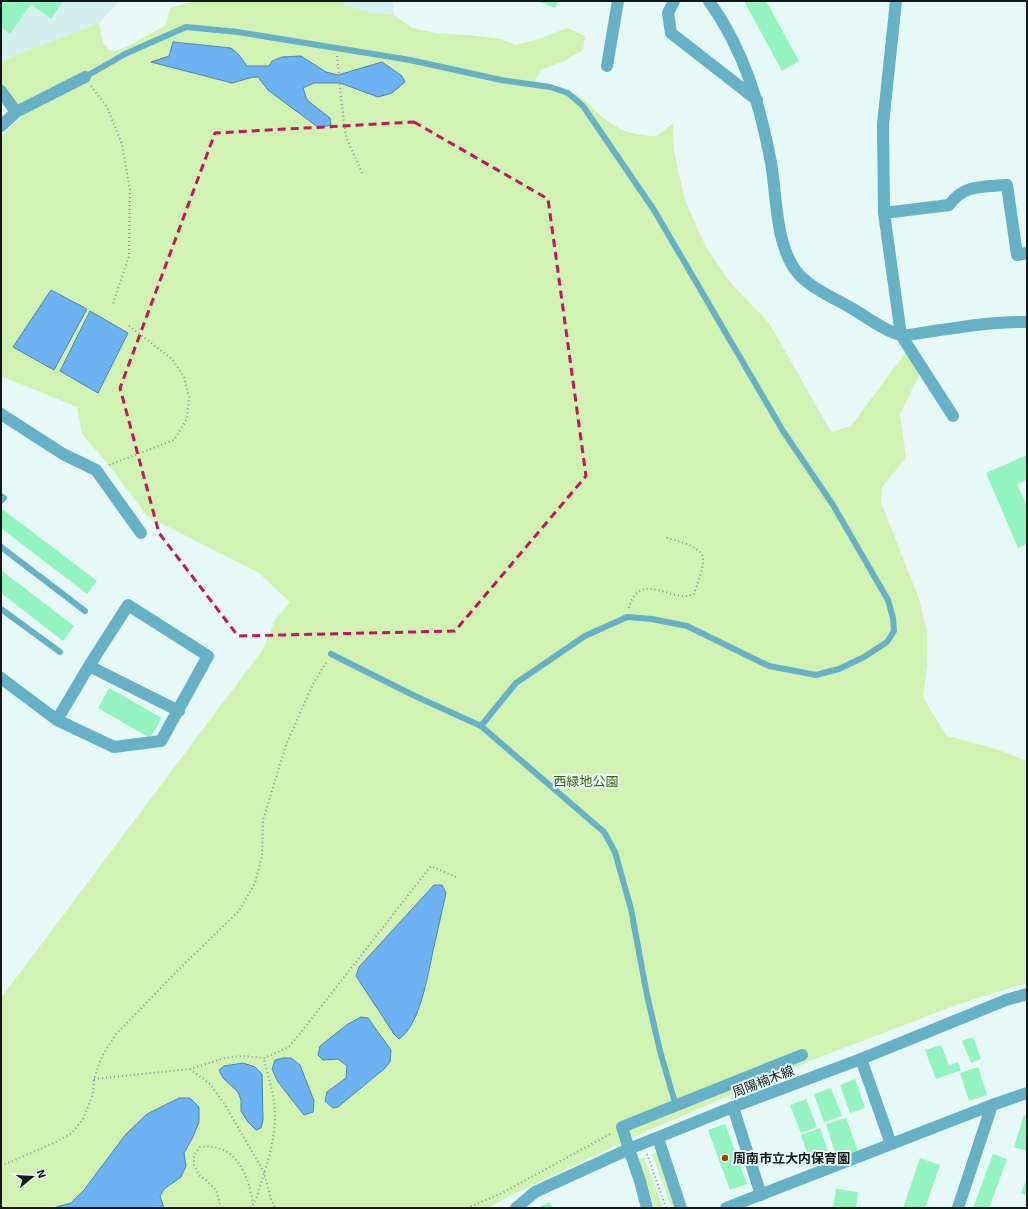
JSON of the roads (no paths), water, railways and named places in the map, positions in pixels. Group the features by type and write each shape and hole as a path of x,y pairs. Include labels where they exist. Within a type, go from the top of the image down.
{"street":[{"path":"607,66 618,1"},
{"path":"674,1 668,13 671,33 757,100"},
{"path":"706,1 729,33 741,58 757,100 771,163 782,236 788,258 797,272 810,285 887,329 901,335 982,324 1027,322"},
{"path":"896,1 883,124 884,213 901,335 953,416"},
{"path":"1,126 16,112 85,77"},
{"path":"1,91 16,112"},
{"path":"884,213 949,205 956,196 968,189 1007,185 1017,255 1027,253"},
{"path":"1,414 63,454 96,470 141,533"},
{"path":"1,678 57,720 114,747 161,741 208,656 128,605 57,720"},
{"path":"89,666 178,711"},
{"name":"周陽楠木線","path":"516,1208 534,1192 629,1149 733,1107 861,1059 990,1006 1027,994"},
{"path":"647,1208 640,1181 622,1127 802,1055"},
{"path":"861,1059 891,1144"},
{"path":"726,1208 992,1105 1027,1094"},
{"path":"958,1208 992,1105"},
{"path":"733,1107 761,1195"},
{"path":"658,1138 681,1208"}],"lane":[{"path":"85,77 125,54 186,27 238,32 410,60 501,80 550,88 568,93 583,106 654,210 783,431 833,505 888,600 893,618 894,631 887,642 864,657 839,669 816,676 769,666 687,626 652,619 627,617 586,636 516,683 481,726"},
{"path":"1,496 4,498 1,501"},
{"path":"1,547 85,611"},
{"path":"1,609 60,652"},
{"path":"331,654 414,696 481,726 604,832 615,852 631,909 647,995 660,1051 676,1106"}],"water":[{"path":"173,42 231,48 239,55 247,66 269,66 272,61 282,57 301,56 326,72 338,75 382,62 402,76 405,82 392,93 378,97 340,83 314,83 303,88 307,100 330,118 331,125 319,128 268,90 258,77 248,78 232,83 151,62 169,56"},
{"path":"51,290 87,309 54,370 13,347"},
{"path":"90,311 128,333 98,393 60,371"},
{"path":"434,885 442,885 446,893 429,972 418,1011 406,1032 399,1039 394,1034 356,976 359,967"},
{"path":"361,1017 368,1018 391,1050 390,1062 384,1069 338,1107 333,1108 325,1101 327,1092 346,1078 347,1066 338,1059 323,1060 318,1055 320,1046 348,1024"},
{"path":"291,1058 300,1065 314,1101 313,1112 304,1115 278,1082 272,1069 275,1060"},
{"path":"243,1063 255,1067 262,1074 263,1120 261,1128 256,1130 248,1122 241,1111 241,1100 238,1092 223,1078 219,1070 224,1066"},
{"path":"179,1098 190,1098 199,1107 199,1122 184,1153 186,1166 181,1177 164,1189 160,1196 164,1208 53,1208 71,1203 84,1190 126,1134 147,1114"}],"place":[{"name":"周南市立大内保育園","path":"725,1158"}],"park label":[{"name":"西緑地公園","path":"586,781"}]}
